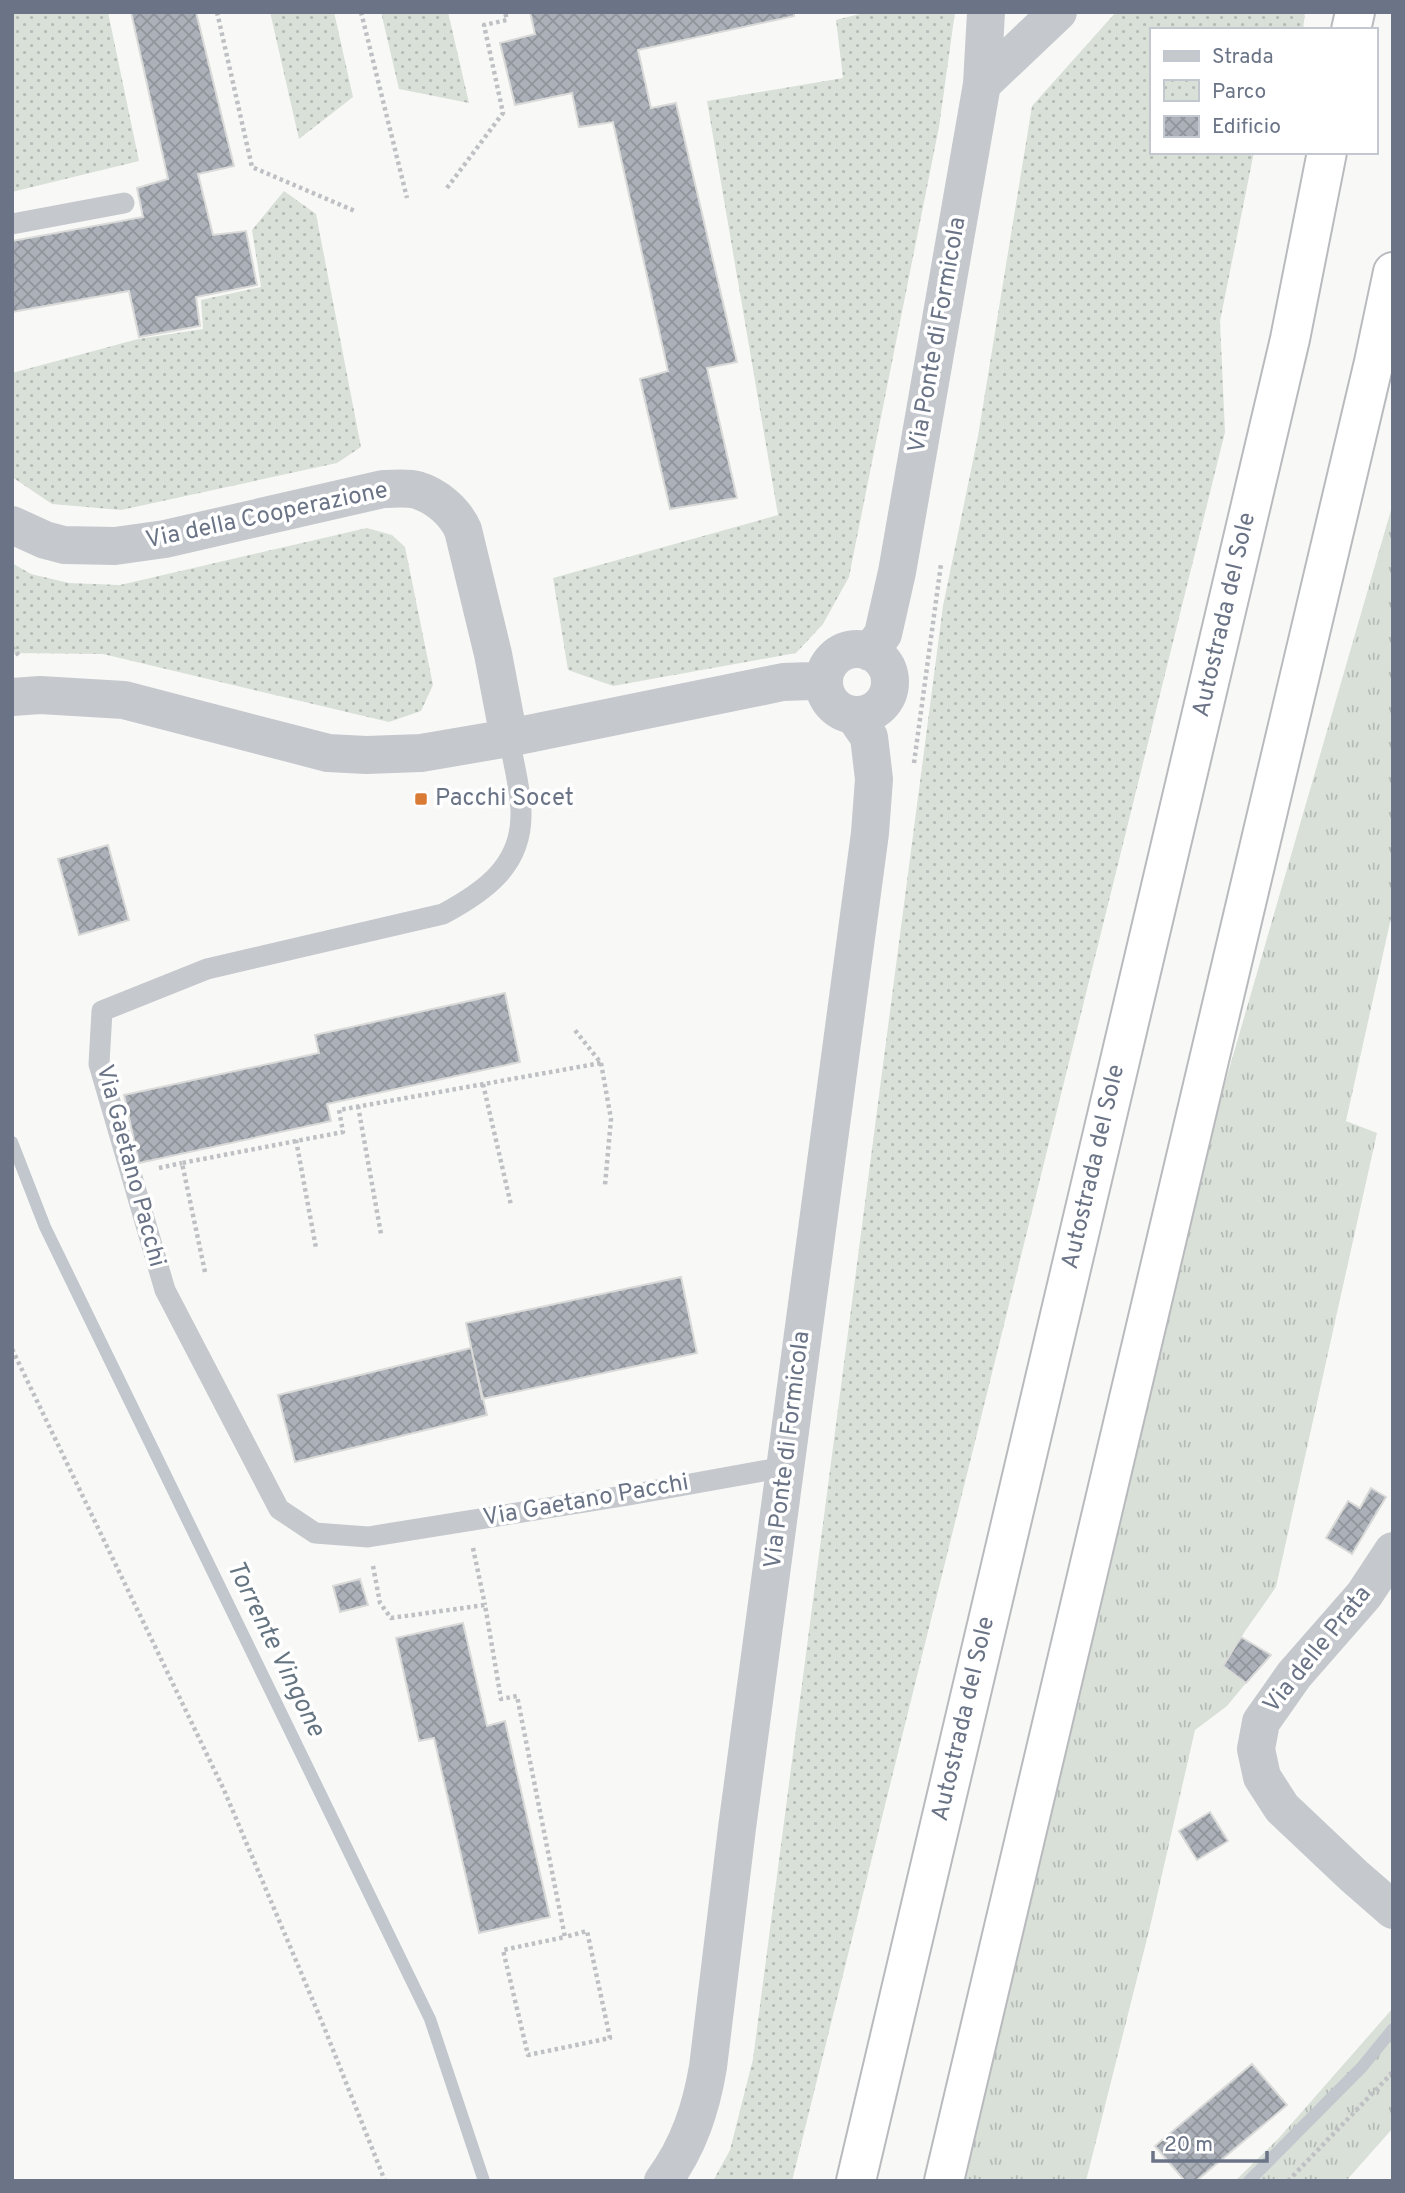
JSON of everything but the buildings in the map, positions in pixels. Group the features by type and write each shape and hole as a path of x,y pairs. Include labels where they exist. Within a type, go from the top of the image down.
{"highway":[{"name":"Autostrada del Sole","path":"856,2181 1290,339 1327,154"},
{"path":"944,2181 1368,388 1393,272"}],"street":[{"name":"Via Ponte di Formicola","path":"870,652 883,634 897,572 982,84 986,12"},
{"path":"982,84 1058,12"},
{"name":"Via della Cooperazione","path":"12,525 45,540 64,545 114,546 165,539 383,489 417,490 448,509 463,530 493,654 509,738"},
{"path":"12,697 40,695 124,700 328,752 366,755 421,754 783,682 823,683 826,669 833,659 842,653 859,649 880,659 890,680 888,694 876,709 867,714 854,715"},
{"name":"Via Ponte di Formicola","path":"663,2181 688,2141 705,2090 870,833 874,779 869,737 854,715 835,707 826,695 823,683"},
{"name":"Via delle Prata","path":"1393,1551 1364,1595 1294,1675 1267,1713 1261,1722 1256,1749 1262,1777 1282,1808 1393,1910"}],"lane":[{"path":"12,224 124,203"},
{"name":"Via Gaetano Pacchi","path":"509,738 521,813 518,841 498,878 476,896 443,914 207,969 102,1011 99,1064 165,1290 279,1509 315,1533 368,1537 785,1466"}],"path":[{"path":"217,12 252,167 355,211"},
{"path":"361,12 407,198"},
{"path":"447,188 503,113 484,25 507,20 505,12"},
{"path":"575,1028 601,1063 611,1119 605,1185"},
{"path":"205,1272 182,1163 343,1132 339,1110 601,1063"},
{"path":"483,1084 511,1205"},
{"path":"358,1106 381,1234"},
{"path":"296,1140 316,1248"},
{"path":"12,1349 224,1790 324,2027 385,2181"},
{"path":"467,1521 501,1699 517,1696 565,1937"},
{"path":"368,1537 380,1603 391,1618 485,1605"},
{"path":"587,1931 610,2038 528,2055 503,1950 565,1937 587,1931"},
{"path":"1288,2181 1393,2072"}],"green space":[{"path":"12,12 108,12 139,161 12,192"},
{"path":"270,12 334,12 353,97 299,139"},
{"path":"381,12 448,12 469,103 399,89"},
{"path":"867,12 955,12 939,127 849,577 823,624 796,653 613,686 568,670 553,578 778,515 707,101 843,78 836,20"},
{"path":"1116,12 1305,12 1303,28 1150,28 1150,154 1254,154 1220,321 1225,432 792,2181 713,2181 730,2150 753,2059 943,606 978,436 1032,106"},
{"path":"284,191 316,214 361,447 337,463 121,510 52,504 12,477 12,373 138,339 203,329 201,300 261,287 252,230"},
{"path":"1393,503 1393,909 1346,1121 1377,1133 1276,1587 1241,1637 1246,1683 1227,1706 1195,1730 1150,1927 1086,2181 944,2181 1109,1484"},
{"path":"367,528 392,535 405,547 433,685 421,711 389,722 103,654 12,653 12,563 31,574 69,583 120,585"},
{"path":"1393,2008 1393,2128 1346,2181 1235,2181 1278,2139"}],"waterway":[{"name":"Torrente Vingone","path":"12,1142 45,1227 430,2019 484,2181"},
{"path":"1249,2181 1362,2067 1393,2029"}],"place":[{"name":"Pacchi Socet","path":"421,799"}]}
